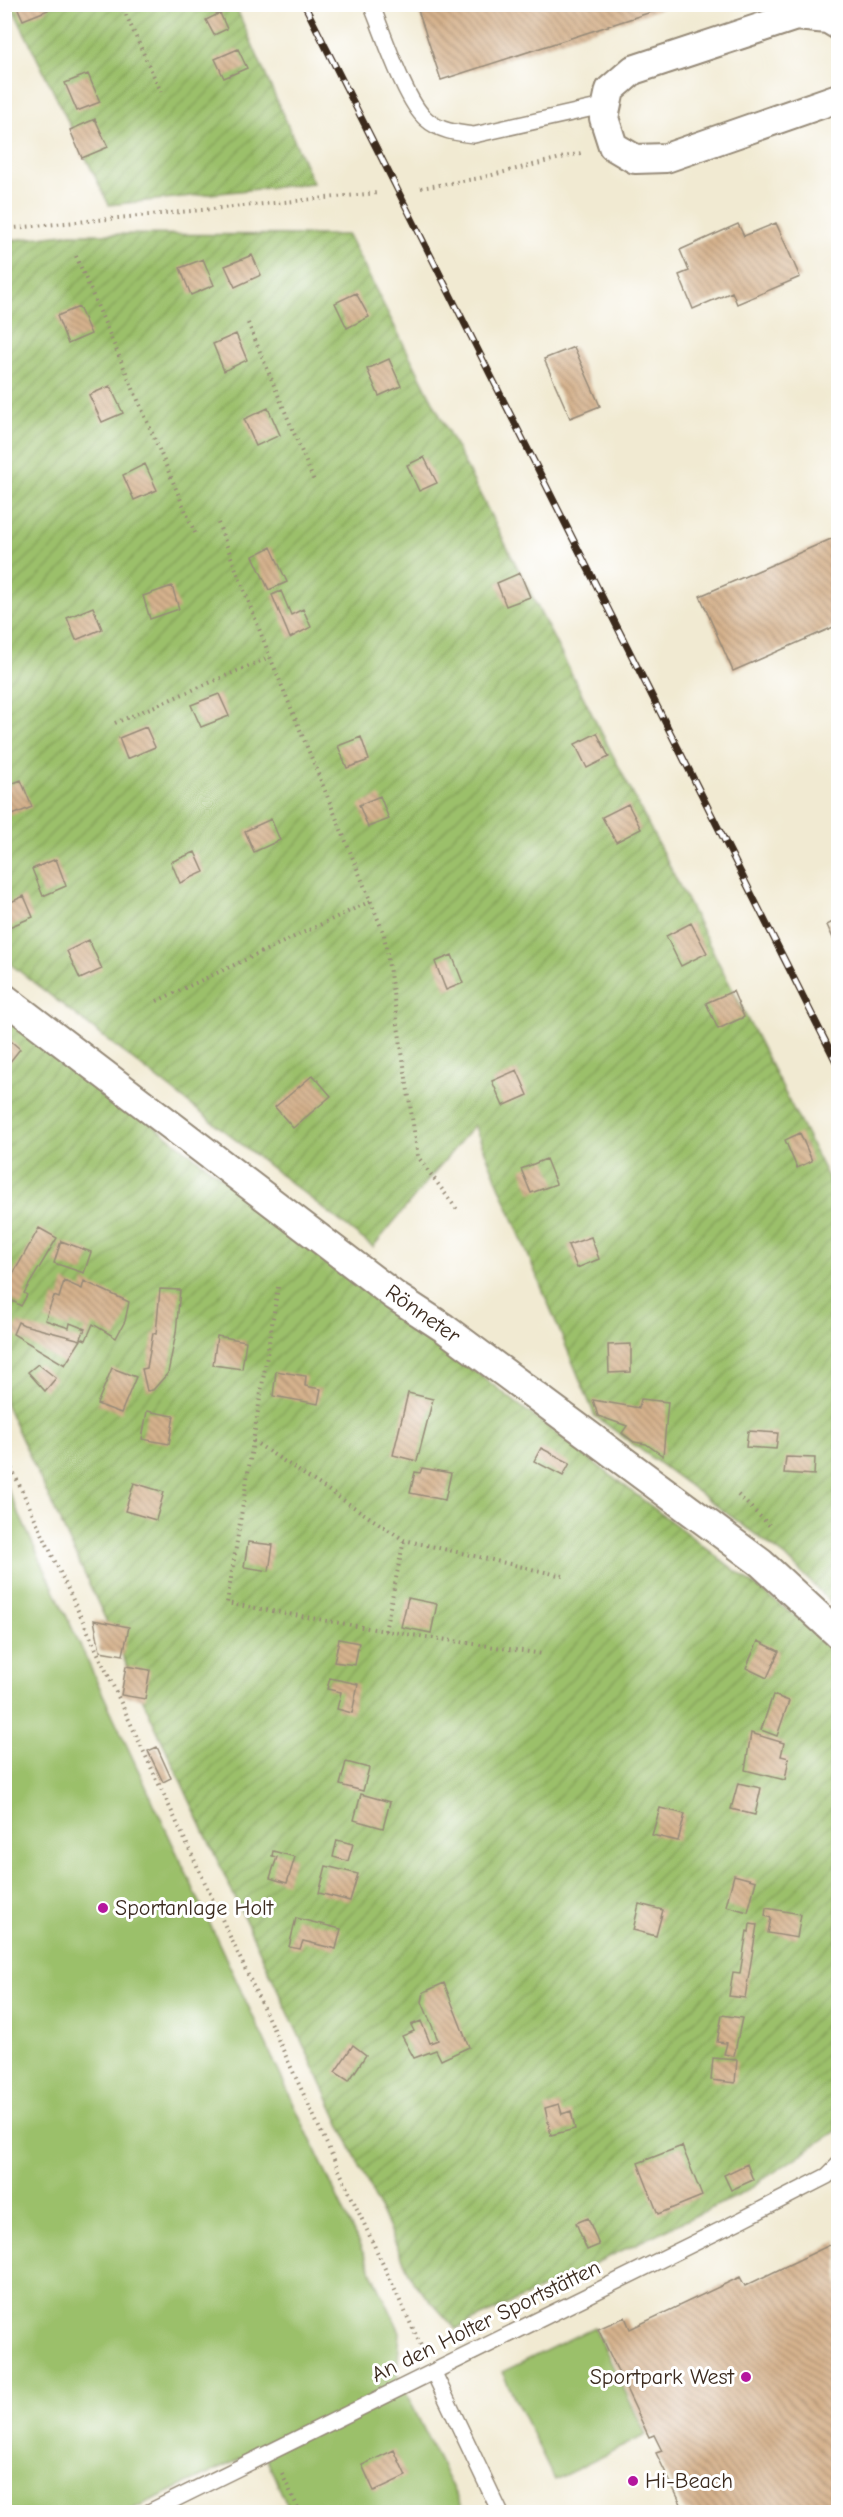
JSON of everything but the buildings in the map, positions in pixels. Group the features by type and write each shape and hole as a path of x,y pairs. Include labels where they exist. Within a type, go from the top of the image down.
{"street":[{"path":"838,25 828,19 796,16 633,70 610,90 604,118 613,146 635,159 666,158 838,98"},
{"name":"Rönneter","path":"4,998 395,1296 444,1328 761,1563 838,1634"}],"lane":[{"path":"371,4 412,98 424,118 435,126 452,133 474,135 607,105"},
{"name":"An den Holter Sportstätten","path":"149,2512 764,2208 827,2176 838,2165"},
{"path":"434,2373 500,2512"}],"path":[{"path":"121,4 161,92"},
{"path":"421,188 480,178 613,146"},
{"path":"4,229 378,193"},
{"path":"76,256 195,533"},
{"path":"248,324 314,481"},
{"path":"218,523 270,657 384,934 418,1157 458,1212"},
{"path":"115,723 270,657"},
{"path":"157,1001 371,901"},
{"path":"278,1287 226,1603 385,1631 543,1654"},
{"path":"253,1441 404,1540 567,1577"},
{"path":"4,1452 434,2373"},
{"path":"385,1631 404,1540"},
{"path":"272,2451 300,2512"}],"green space":[{"path":"11,5 235,5 313,183 109,205"},
{"path":"65,234 348,235 838,1197 838,1610 786,1557 595,1416 474,1125 373,1247 5,960 4,241"},
{"path":"4,1011 800,1620 838,1658 836,2131 741,2194 456,2329 414,2283 5,1403"},
{"name":"Sportanlage Holt","path":"5,1484 400,2332 397,2374 464,2512 290,2512 262,2449 126,2512 5,2512"},
{"path":"594,2327 646,2435 555,2480 502,2372"}],"railway":[{"path":"304,4 838,1066"}],"place":[{"name":"Sportanlage Holt","path":"103,1908"},
{"name":"Sportpark West","path":"746,2377"},
{"name":"Hi-Beach","path":"633,2481"}]}
